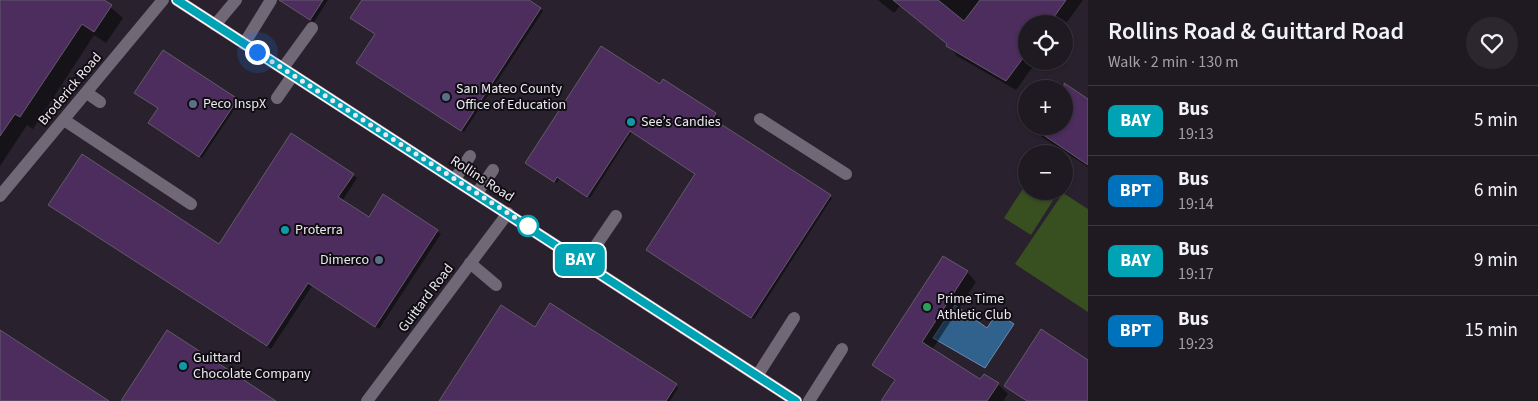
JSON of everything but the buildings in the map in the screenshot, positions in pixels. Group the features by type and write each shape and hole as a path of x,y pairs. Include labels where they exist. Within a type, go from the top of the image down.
{"main road":[{"name":"Rollins Road","path":"177,0 796,401"}],"street":[{"name":"Broderick Road","path":"0,196 163,0"},
{"path":"215,25 236,0"},
{"path":"244,44 271,0"},
{"path":"277,98 288,72 312,28"},
{"path":"87,93 100,102"},
{"path":"760,119 846,174"},
{"path":"64,120 191,204"},
{"path":"455,179 470,156"},
{"path":"477,193 492,170"},
{"name":"Guittard Road","path":"368,401 508,213"},
{"path":"584,263 616,216"},
{"path":"470,264 496,285"},
{"path":"757,376 794,318"},
{"path":"809,401 842,349"}],"green space":[{"path":"1018,196 1018,200 1053,200 1031,235 1004,218"},
{"path":"1073,199 1088,209 1088,312 1015,264 1058,200"}],"water":[{"path":"955,305 987,328 997,313 1014,324 985,368 933,338"}],"bus line":[{"name":"BAY","path":"177,0 796,401"}],"place":[{"name":"San Mateo County Office of Education","path":"446,97"},
{"name":"Peco InspX","path":"193,104"},
{"name":"See’s Candies","path":"631,122"},
{"name":"Proterra","path":"285,230"},
{"name":"Dimerco","path":"379,260"},
{"name":"Prime Time Athletic Club","path":"927,307"},
{"name":"Guittard Chocolate Company","path":"183,366"}],"route":[{"path":"257,52 528,226"}]}
